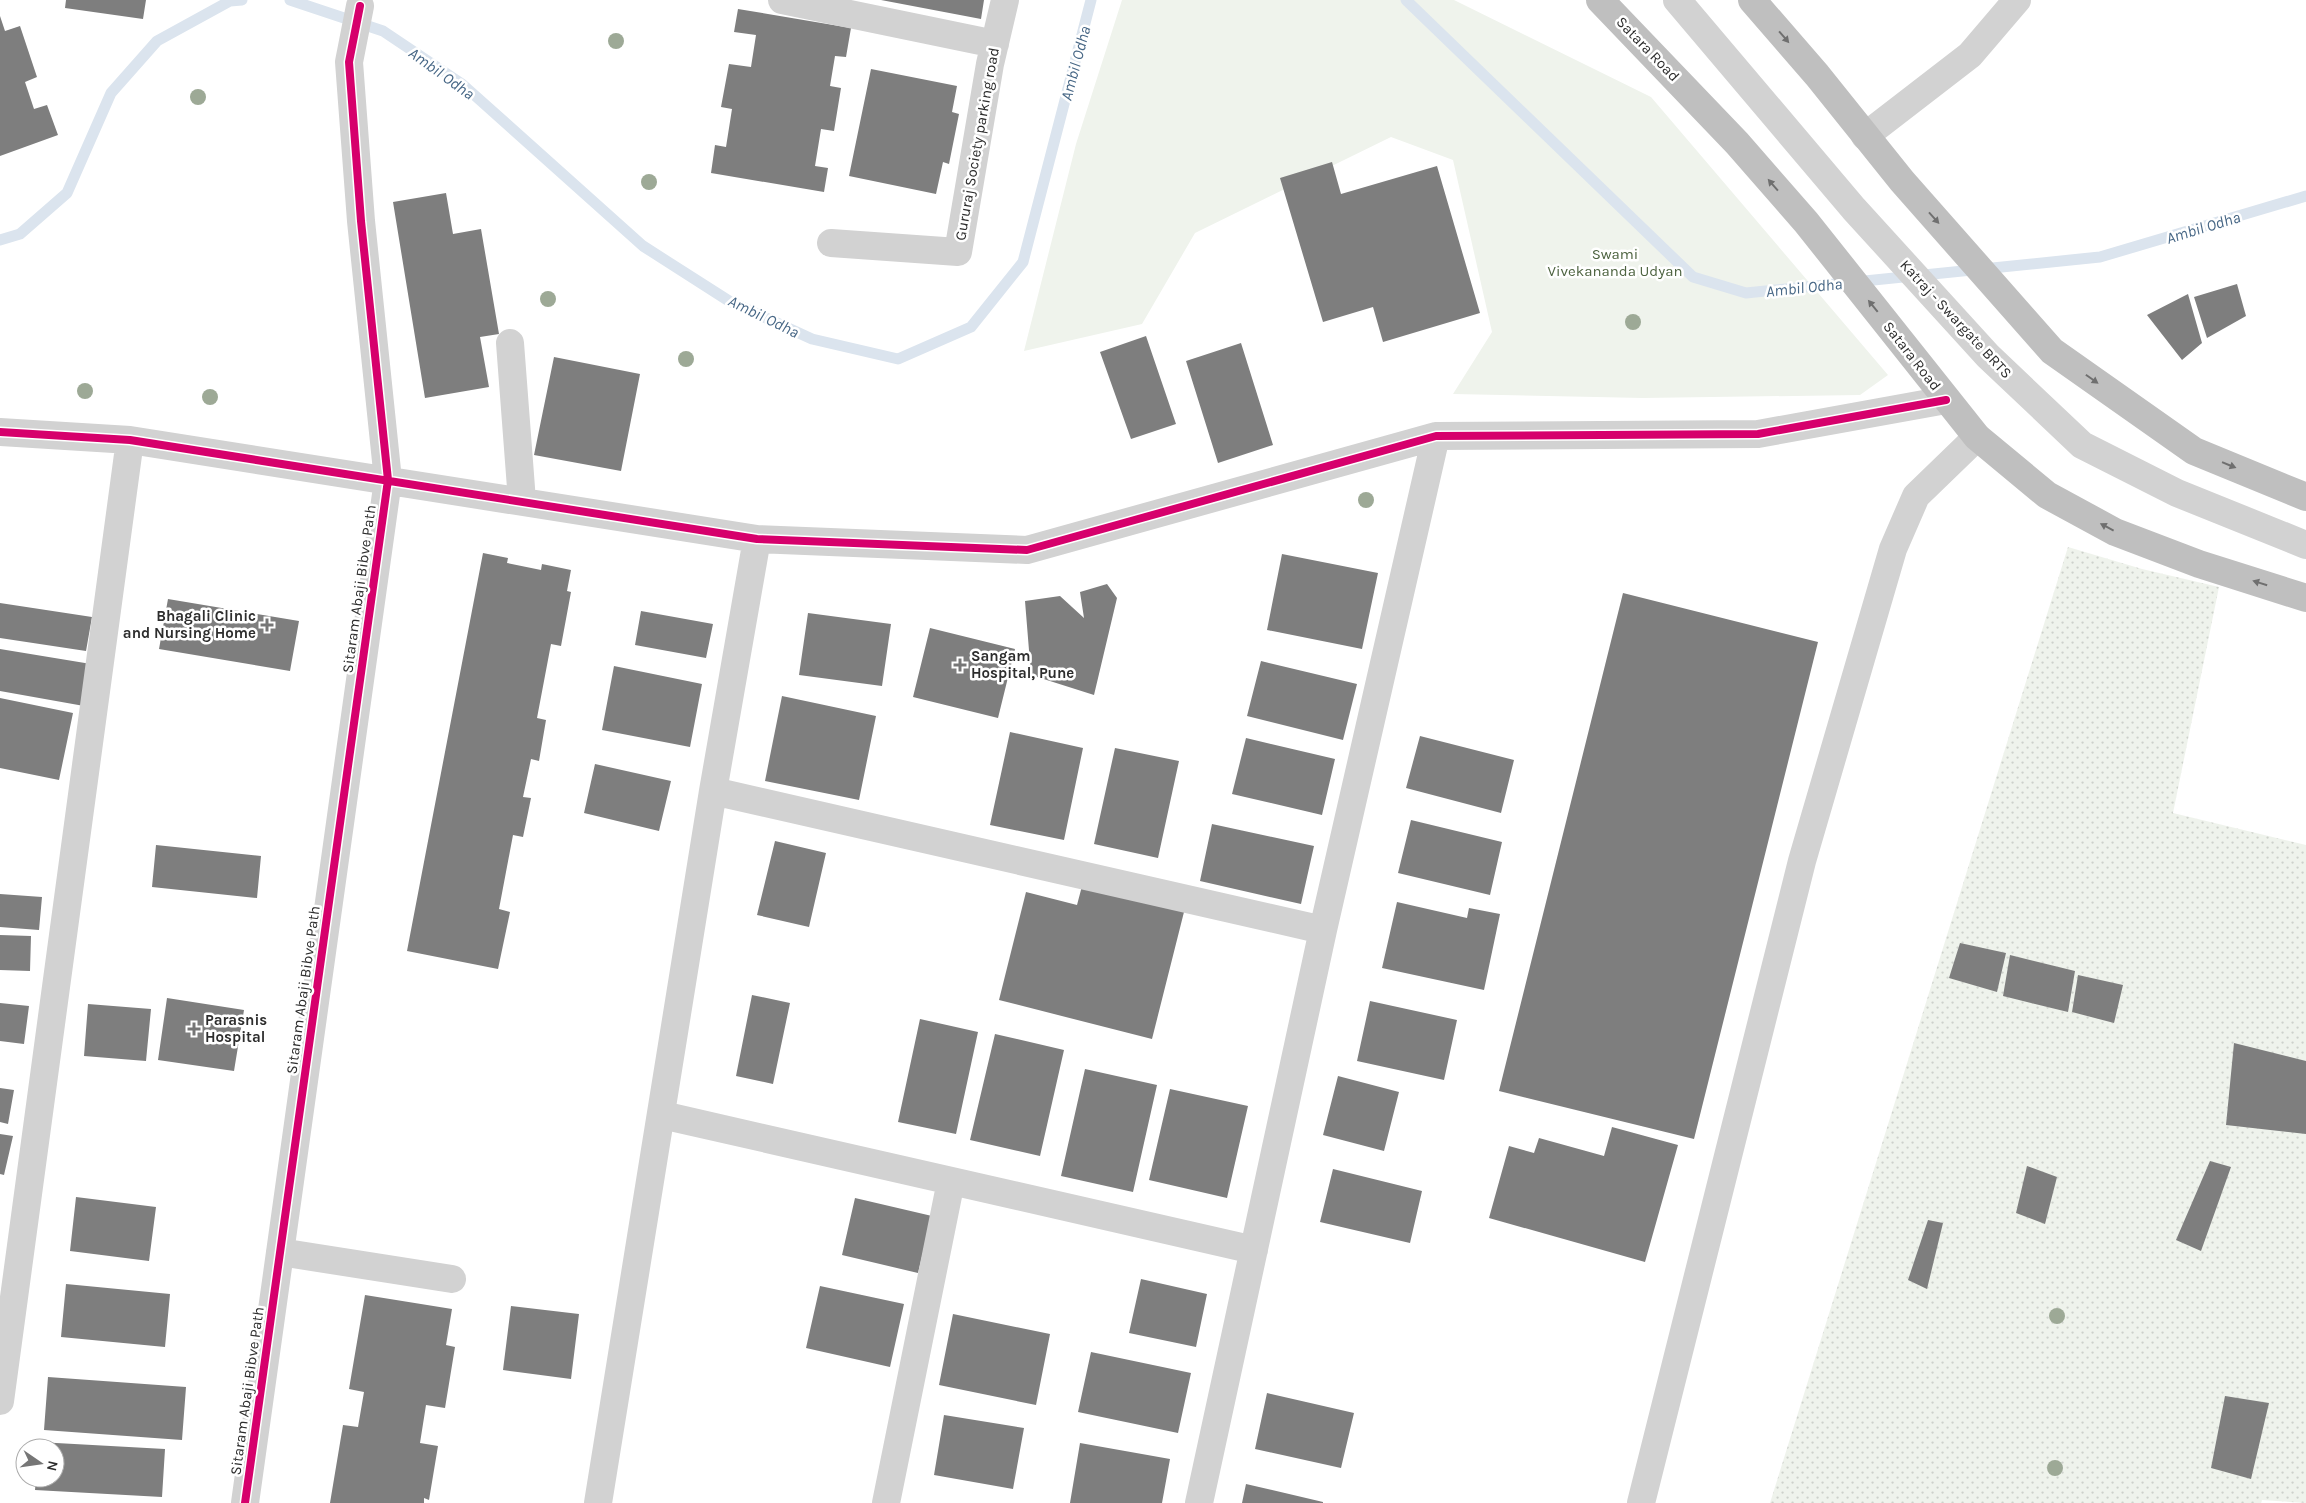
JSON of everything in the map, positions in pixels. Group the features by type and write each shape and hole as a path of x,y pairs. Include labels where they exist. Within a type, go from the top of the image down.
{"highway":[{"name":"Satara Road","path":"1600,0 1730,136 1806,222 1977,437 2047,496 2115,532 2199,564 2306,598"},
{"path":"1752,0 1817,76 1902,181 2052,350 2194,451 2306,497"}],"street":[{"path":"782,0 995,44"},
{"name":"Gururaj Society parking road","path":"831,244 958,252 995,44 1005,0"},
{"name":"Katraj - Swargate BRTS","path":"1677,0 1854,209 1988,356 2082,445 2176,493 2306,545"},
{"path":"1865,136 1970,55 2017,0"},
{"name":"Sitaram Abaji Bibve Path","path":"245,1503 388,480 361,221 348,62 360,6"},
{"path":"510,343 522,501"},
{"path":"0,432 130,440 757,539 1027,550 1436,436 1758,434 1946,400"},
{"path":"1199,1503 1323,930 1436,436"},
{"path":"1641,1503 1802,861 1893,549 1916,496 1977,437"},
{"path":"0,1401 130,440"},
{"path":"598,1503 713,791 757,539"},
{"path":"713,791 1323,930"},
{"path":"662,1114 1254,1250"},
{"path":"886,1503 951,1180"},
{"path":"280,1252 452,1279"}],"green space":[{"name":"Swami Vivekananda Udyan","path":"1122,0 1454,0 1651,97 1888,375 1860,395 1643,398 1453,394 1492,332 1453,160 1391,137 1195,233 1142,324 1024,351 1076,144"},
{"path":"2068,547 2142,569 2219,587 2173,813 2306,845 2306,1503 2262,1500 2261,1503 1770,1503"}],"building":[{"path":"66,0 146,0 143,19 65,8"},
{"path":"881,0 984,0 981,19"},
{"path":"738,9 851,28 846,57 835,56 830,86 841,88 834,131 821,129 815,166 828,168 824,192 711,173 715,145 726,147 732,109 721,107 729,64 751,67 756,35 734,32"},
{"path":"0,16 5,31 20,26 37,77 25,82 34,109 47,105 58,135 0,156"},
{"path":"871,69 957,86 952,112 959,114 949,164 943,162 936,194 849,176"},
{"path":"1332,162 1341,194 1437,166 1480,313 1383,342 1373,307 1323,322 1280,178"},
{"path":"446,193 453,234 481,229 499,334 480,337 489,387 425,398 393,202"},
{"path":"2237,284 2246,316 2207,338 2194,297"},
{"path":"2188,294 2202,343 2182,360 2147,315"},
{"path":"1146,336 1176,424 1131,439 1100,352"},
{"path":"1241,343 1273,445 1218,463 1186,361"},
{"path":"554,357 640,374 621,471 534,455"},
{"path":"483,553 508,558 507,563 541,570 542,564 571,570 567,591 571,592 561,646 551,644 537,718 546,720 539,761 531,759 523,797 531,798 523,837 513,835 499,909 510,912 498,969 407,951"},
{"path":"1282,554 1378,573 1362,649 1267,630"},
{"path":"1107,584 1117,598 1094,695 1031,675 1025,601 1060,596 1084,618 1080,592"},
{"path":"1623,593 1818,642 1694,1139 1499,1091"},
{"path":"168,599 299,621 290,671 159,649"},
{"path":"0,603 92,617 86,651 0,638"},
{"path":"641,611 713,624 706,658 635,645"},
{"path":"808,613 891,624 882,686 799,675"},
{"path":"930,628 1015,649 998,718 913,697"},
{"path":"0,649 91,664 84,706 0,691"},
{"path":"1261,661 1357,684 1343,740 1247,716"},
{"path":"614,666 702,684 690,747 602,730"},
{"path":"782,696 876,716 859,800 765,781"},
{"path":"0,698 73,713 59,780 0,768"},
{"path":"1010,732 1083,748 1064,840 990,825"},
{"path":"1420,736 1514,760 1501,813 1406,788"},
{"path":"1246,738 1335,759 1322,815 1232,794"},
{"path":"1115,748 1179,761 1158,858 1094,844"},
{"path":"595,764 671,781 659,831 584,813"},
{"path":"1411,820 1502,842 1490,895 1398,873"},
{"path":"1212,824 1314,846 1301,904 1200,881"},
{"path":"775,841 826,853 809,927 757,915"},
{"path":"156,845 261,856 257,898 152,887"},
{"path":"1082,886 1184,912 1152,1039 999,1000 1026,892 1077,905"},
{"path":"0,894 42,897 39,930 0,927"},
{"path":"1397,902 1467,918 1469,908 1500,914 1484,990 1382,968"},
{"path":"0,935 31,936 30,971 0,970"},
{"path":"1960,943 2006,953 1997,992 1949,978"},
{"path":"2010,955 2075,971 2068,1012 2003,996"},
{"path":"2078,975 2123,985 2114,1023 2072,1012"},
{"path":"752,995 790,1003 773,1084 736,1076"},
{"path":"167,998 244,1010 234,1071 158,1060"},
{"path":"1370,1001 1457,1020 1444,1080 1357,1061"},
{"path":"0,1003 29,1006 24,1044 0,1041"},
{"path":"88,1004 151,1009 146,1061 84,1056"},
{"path":"920,1019 978,1032 956,1134 898,1122"},
{"path":"995,1034 1064,1050 1040,1156 970,1140"},
{"path":"2234,1043 2306,1061 2306,1134 2226,1125"},
{"path":"1085,1069 1157,1085 1133,1192 1061,1176"},
{"path":"1338,1076 1399,1092 1384,1151 1323,1135"},
{"path":"0,1088 14,1090 8,1124 0,1122"},
{"path":"1170,1089 1248,1106 1227,1198 1149,1180"},
{"path":"1612,1127 1678,1145 1645,1262 1489,1218 1509,1146 1534,1153 1539,1138 1604,1156"},
{"path":"0,1134 13,1136 4,1175 0,1174"},
{"path":"2210,1161 2231,1167 2201,1251 2176,1240"},
{"path":"2027,1166 2057,1177 2045,1224 2016,1213"},
{"path":"1333,1169 1422,1191 1410,1243 1320,1222"},
{"path":"76,1197 156,1207 149,1261 70,1251"},
{"path":"855,1198 932,1216 918,1273 842,1255"},
{"path":"1928,1220 1943,1223 1927,1289 1908,1280"},
{"path":"1141,1279 1207,1294 1196,1347 1129,1333"},
{"path":"66,1284 170,1294 165,1347 61,1337"},
{"path":"820,1286 904,1304 890,1367 806,1348"},
{"path":"365,1295 452,1309 446,1345 455,1347 445,1408 426,1405 420,1443 438,1446 429,1500 424,1498 424,1503 330,1503 343,1425 358,1427 364,1392 349,1389"},
{"path":"511,1306 579,1314 571,1379 503,1370"},
{"path":"953,1314 1050,1334 1036,1405 939,1385"},
{"path":"1091,1352 1191,1373 1178,1433 1078,1412"},
{"path":"48,1377 186,1387 182,1440 44,1430"},
{"path":"1267,1393 1354,1413 1341,1468 1255,1449"},
{"path":"2225,1396 2269,1403 2251,1479 2211,1468"},
{"path":"944,1415 1024,1428 1013,1489 934,1475"},
{"path":"65,1443 165,1449 162,1497 35,1490 35,1488 65,1488"},
{"path":"1080,1443 1170,1459 1162,1503 1070,1503"},
{"path":"1246,1484 1323,1502 1323,1503 1242,1503"}],"waterway":[{"name":"Ambil Odha","path":"0,240 20,234 67,193 111,93 157,41 230,1 242,0"},
{"name":"Ambil Odha","path":"290,0 383,31 462,84 643,246 729,301 812,339 898,359 971,327 1023,262 1091,0"},
{"name":"Ambil Odha","path":"1406,0 1693,277 1746,293 2100,257 2306,196"}],"cycle path":[{"path":"245,1503 388,480 361,221 349,62 360,6"},
{"path":"0,432 130,440 757,539 1027,550 1436,436 1758,434 1946,400"}],"place":[{"name":"Bhagali Clinic and Nursing Home","path":"267,625"},
{"name":"Sangam Hospital, Pune","path":"960,665"},
{"name":"Parasnis Hospital","path":"194,1029"}]}
